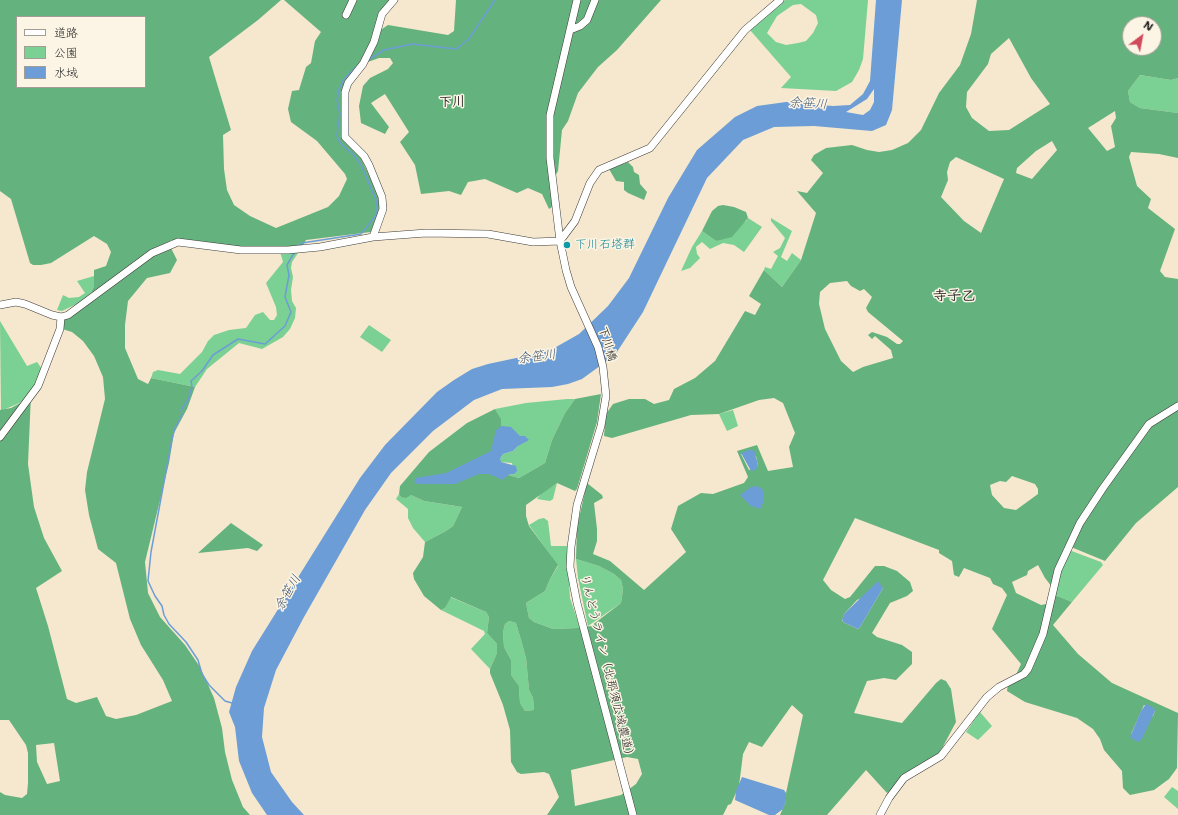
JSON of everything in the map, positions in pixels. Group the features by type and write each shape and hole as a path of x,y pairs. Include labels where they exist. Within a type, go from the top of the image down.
{"street":[{"path":"346,15 353,0"},
{"path":"373,237 383,209 382,197 364,156 345,137 345,92 348,83 363,64 374,42 382,14 394,0"},
{"path":"560,241 550,158 549,122 554,91 577,0"},
{"path":"570,30 580,26 587,20 595,0"},
{"path":"560,241 572,225 590,183 600,170 650,148 745,30 780,0"},
{"path":"0,305 16,302 61,317 75,312 152,253 178,242 240,250 288,250 320,247 373,237 426,233 488,234 533,242 560,241"},
{"name":"下川橋","path":"560,241 568,279 598,347 606,385"},
{"path":"0,437 38,386 60,329 61,317"},
{"name":"りんどうライン（北那須広域農道）","path":"606,385 606,396 601,426 582,486 573,524 570,567 577,603 633,815"},
{"path":"880,815 889,798 904,778 941,756 987,697 999,687 1024,674 1028,669 1043,634 1058,570 1080,523 1146,427 1161,415 1178,406"}],"green space":[{"path":"0,0 281,0 258,20 209,57 231,130 223,135 224,169 227,190 234,205 250,216 276,228 328,207 339,196 347,179 345,174 317,141 291,122 288,109 292,91 299,90 306,67 311,63 315,41 321,32 284,0 391,0 376,28 382,29 388,25 448,35 454,31 456,0 661,0 617,50 598,67 578,93 568,121 562,130 558,171 551,184 552,207 549,209 542,194 528,188 517,193 485,179 468,182 461,195 449,191 421,194 415,165 400,142 409,132 385,94 371,103 389,127 385,134 361,123 359,106 363,86 370,78 388,69 393,63 390,58 379,58 368,62 343,86 341,97 341,135 361,158 381,201 380,211 371,232 306,240 302,247 240,249 172,240 144,254 153,256 171,248 177,260 170,273 147,278 128,301 125,325 125,348 138,379 148,384 151,378 195,387 187,409 174,433 169,463 145,562 148,593 160,617 185,645 200,667 214,698 222,728 225,752 232,780 243,807 250,815 0,815 0,792 5,795 22,798 27,794 28,753 26,745 9,720 0,720 0,410 11,408 24,401 31,394 28,464 34,507 44,538 62,571 36,588 48,626 67,699 76,703 97,697 106,716 116,719 136,715 172,701 163,680 141,645 130,619 116,563 98,549 89,515 85,490 87,472 105,399 103,377 94,356 83,341 72,332 62,329 64,319 89,298 94,286 94,270 106,266 111,252 107,244 94,236 51,263 33,265 30,263 11,199 0,191","holes":["54,743 60,781 47,784 37,762 36,745"]},
{"path":"785,0 868,0 863,59 852,82 836,91 781,88 791,77 750,30","holes":["801,4 816,15 818,23 813,33 806,41 786,45 776,42 767,33 777,16 793,5"]},
{"path":"977,0 1178,0 1178,78 1171,80 1140,75 1128,91 1130,102 1140,108 1178,113 1178,158 1159,154 1131,152 1129,157 1137,186 1151,199 1148,208 1175,229 1160,271 1165,277 1178,279 1178,487 1136,523 1105,561 1071,547 1064,548 1052,587 1038,565 1028,571 1027,575 1012,582 1016,593 1041,605 1052,603 1055,595 1072,602 1053,625 1078,654 1112,683 1178,713 1177,768 1169,779 1154,790 1130,795 1123,788 1122,771 1104,750 1100,739 1093,729 1077,718 1025,702 1007,691 1008,684 1015,677 1021,664 992,629 1007,595 1002,588 993,584 990,578 964,568 959,577 954,575 952,561 939,553 939,550 855,518 823,580 831,590 845,599 850,597 875,566 884,566 897,571 910,582 913,591 907,596 890,603 872,633 877,637 902,645 912,652 912,664 896,680 884,678 867,681 854,713 902,723 936,683 941,679 946,681 951,689 956,722 938,756 887,793 866,770 827,815 780,815 786,801 786,793 803,715 792,705 762,747 749,742 743,754 739,786 731,804 728,805 723,815 547,815 559,797 549,774 544,772 521,774 517,772 511,762 510,730 503,705 490,673 490,669 497,653 497,644 487,633 489,617 486,612 451,597 445,608 441,610 424,596 414,579 413,573 423,557 425,542 453,526 462,507 424,501 411,495 406,498 401,497 399,494 400,486 429,452 467,423 495,409 501,419 501,430 495,449 479,470 494,471 519,478 545,463 552,440 565,413 575,399 601,394 597,422 577,489 575,491 557,483 526,505 526,516 529,526 558,565 545,591 526,603 529,618 534,622 553,629 591,626 621,603 623,589 621,580 614,574 599,566 576,559 577,527 587,483 602,495 603,498 594,503 597,541 593,554 610,561 644,590 686,552 671,529 678,506 701,493 713,494 744,483 748,477 737,451 757,445 768,471 793,467 789,447 795,433 783,403 774,398 759,400 719,414 691,415 612,438 604,436 606,414 613,404 629,399 645,399 654,404 669,400 674,389 695,378 715,361 745,311 755,315 761,304 749,296 764,270 782,287 801,260 816,213 797,191 807,193 823,173 811,160 814,155 826,148 852,145 879,152 892,150 908,143 921,130 939,93 960,65 971,34","holes":["1009,38 1031,78 1050,104 1009,130 989,131 972,118 966,107 967,92 988,64 991,54","1115,111 1116,118 1111,126 1115,147 1107,151 1088,128","1052,141 1057,150 1032,179 1016,173 1017,168 1036,151","956,157 1004,179 981,233 964,221 941,197 948,180 947,172 950,162","847,281 851,286 860,291 864,289 872,297 866,308 868,312 903,341 900,344 897,344 887,337 872,332 868,335 872,339 875,336 891,350 893,358 863,367 853,372 841,361 825,329 819,304 820,292 830,283","741,454 756,456 758,466 749,470","1012,476 1035,484 1038,489 1038,494 1016,510 1004,508 992,495 990,485 1000,481 1006,482","883,588 858,629 843,622 842,620 845,613 857,600","509,621 516,623 526,658 529,690 533,698 534,710 525,711 520,703 519,686 511,675 511,660 504,647 503,632 505,624","1144,705 1155,711 1153,716 1131,734","627,757 638,759 642,774 636,784 621,795 575,806 571,770"]},
{"path":"1140,75 1171,80 1178,78 1178,113 1140,108 1130,102 1128,91"},
{"path":"628,162 633,167 634,172 639,175 640,184 647,192 644,200 624,190 624,182 616,181 609,169"},
{"path":"723,205 734,207 746,212 748,218 732,237 716,241 702,231 712,211 718,206"},
{"path":"748,218 762,227 744,252 734,245 723,243 710,249 702,242 696,247 697,254 700,258 690,268 681,271 692,247 702,231 716,241 746,221"},
{"path":"771,218 792,231 781,257 787,261 792,253 801,260 782,287 764,270 765,267 771,269 778,256 773,252 780,248 785,238 771,221"},
{"path":"302,247 292,262 291,268 293,277 291,290 292,301 296,308 295,318 290,329 283,337 262,349 239,343 207,369 195,387 151,378 153,372 158,370 180,374 202,352 208,341 214,335 229,330 246,328 255,315 263,312 270,320 274,320 277,315 276,307 266,283 283,262 277,248"},
{"path":"94,276 94,286 89,298 62,311 57,310 63,295 69,298 79,297 85,293 77,281"},
{"path":"0,321 27,366 37,362 42,369 38,380 24,401 1,411"},
{"path":"369,325 391,340 382,352 360,337"},
{"path":"575,399 565,413 552,440 545,463 519,478 508,475 514,474 512,463 500,462 500,459 503,454 513,451 518,446 520,436 501,428 500,418 495,409 526,403"},
{"path":"733,410 738,426 727,431 719,414"},
{"path":"557,483 553,499 550,501 537,499 542,492"},
{"path":"399,494 401,497 411,495 424,501 462,507 453,526 425,542 413,528 408,518 408,509 396,499"},
{"path":"544,518 548,521 551,546 567,546 570,598 580,628 553,629 534,622 529,618 526,603 545,591 558,566 529,525 539,519"},
{"path":"231,523 263,545 257,551 248,548 198,553"},
{"path":"1069,550 1101,562 1103,565 1072,602 1055,595 1060,571"},
{"path":"576,559 599,566 614,574 621,580 623,589 621,603 588,626 578,578"},
{"path":"450,597 486,612 489,617 487,633 497,644 497,653 490,669 471,649 485,634 484,631 441,610 445,608"},
{"path":"509,621 516,623 521,640 526,658 529,690 533,698 534,710 525,711 520,703 519,686 511,675 511,660 504,647 503,632 505,624"},
{"path":"980,712 992,726 978,740 966,732"},
{"path":"1172,787 1178,791 1178,809 1164,797"}],"water":[{"name":"余笹川","path":"876,0 902,0 892,110 886,125 872,131 814,126 774,127 743,140 707,178 643,312 615,355 582,379 568,384 552,387 502,389 474,400 433,431 391,473 365,510 304,617 276,670 264,708 262,737 271,772 292,802 304,815 267,815 252,793 239,761 235,727 229,712 236,687 252,651 360,478 385,445 437,392 472,369 488,364 549,351 579,334 608,306 629,278 668,198 697,150 735,117 757,106 786,102 833,106 850,105 863,94 870,81","holes":["874,89 874,102 870,110 863,115 846,112 867,99"]},
{"path":"502,426 511,427 520,436 525,436 529,440 518,446 513,451 503,454 500,459 501,462 516,466 517,471 514,474 508,475 503,480 489,474 479,474 455,484 418,484 414,482 416,478 446,473 491,451 496,430"},
{"path":"754,450 758,466 755,470 751,471 741,453"},
{"path":"757,486 762,489 764,493 763,503 760,509 751,506 740,495 751,487"},
{"path":"878,581 883,588 860,627 858,629 843,622 842,619 845,613"},
{"path":"1146,704 1154,708 1155,711 1142,739 1138,742 1130,737 1141,711"},
{"path":"742,777 784,790 786,793 786,801 783,809 775,815 769,815 735,800 736,791"}],"waterway":[{"path":"368,60 384,50 412,44 456,49 468,40 495,0"},
{"path":"296,247 302,243 361,234 377,214 377,202 361,165 353,154 343,146 338,139 337,134 340,114 337,100 339,89 344,79 360,63"},
{"path":"232,703 225,701 209,685 202,674 198,660 186,642 169,624 164,615 162,606 155,596 148,581 151,552 172,439 175,428 182,415 181,410 188,400 192,387 191,381 202,371 213,355 238,339 265,344 285,326 291,312 285,297 289,275 287,265 294,253"}],"place":[{"name":"下川石塔群","path":"567,245"}],"district":[{"name":"下川","path":"452,103"},
{"name":"寺子乙","path":"954,296"}]}
